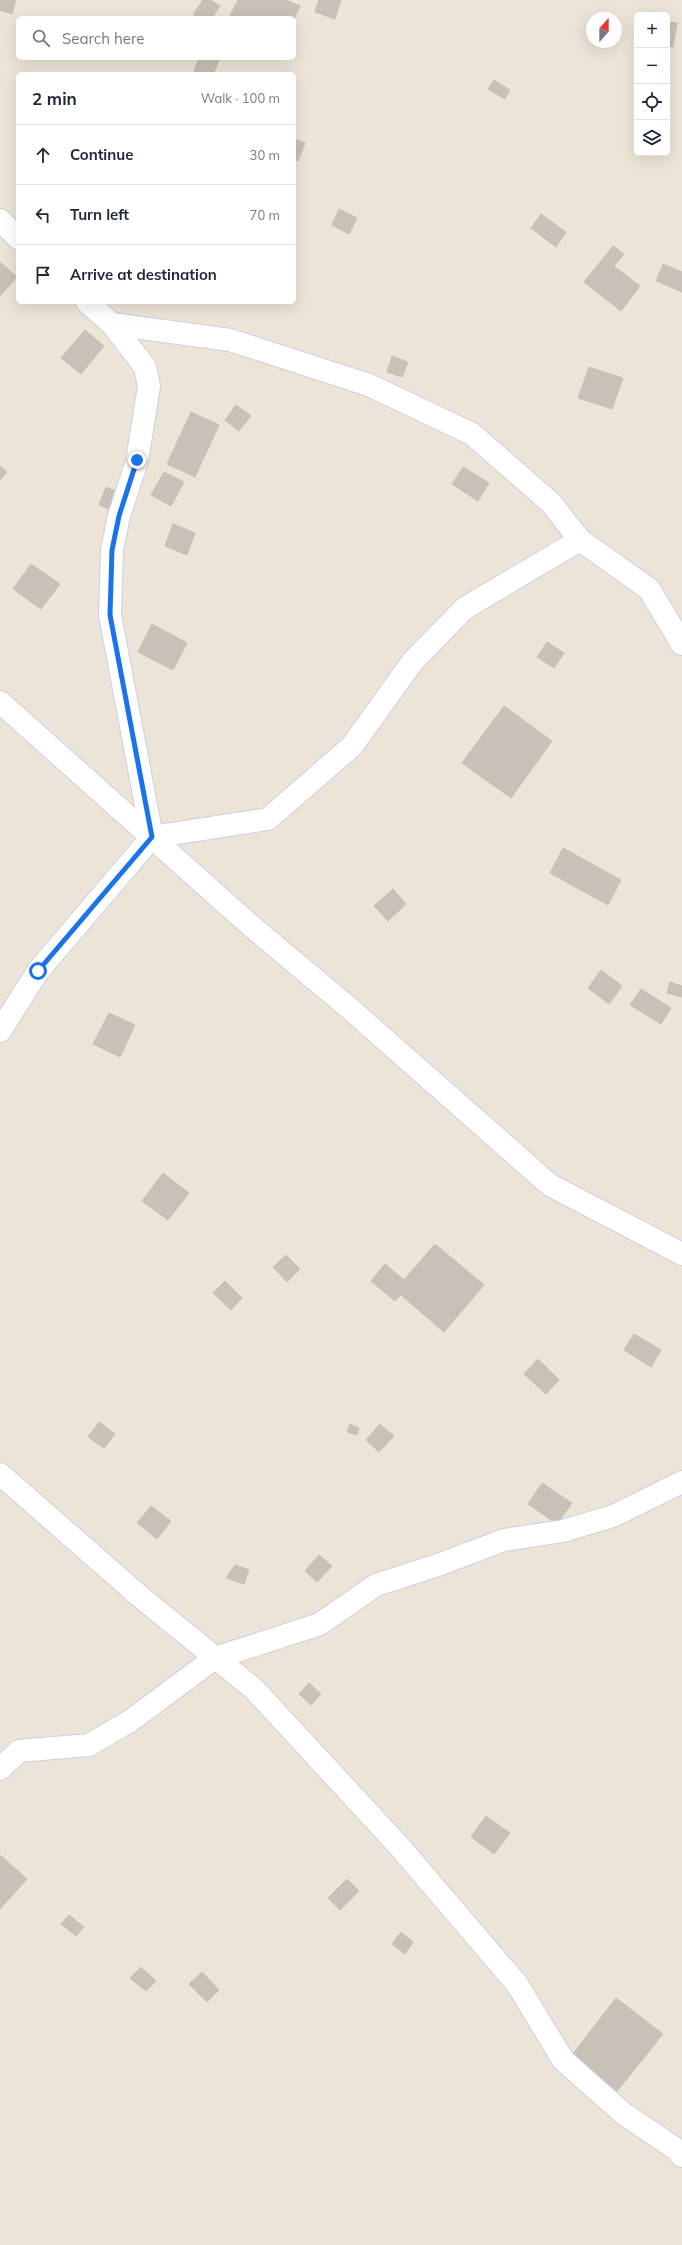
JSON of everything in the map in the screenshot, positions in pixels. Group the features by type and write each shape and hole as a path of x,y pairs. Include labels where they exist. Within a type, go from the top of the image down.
{"street":[{"path":"0,220 16,236"},
{"path":"89,304 112,324 145,367 149,386 137,460 119,516 112,550 110,615 152,837"},
{"path":"112,324 230,340 369,385 472,434 551,503 580,540 649,589 682,617"},
{"path":"0,1031 38,971 152,837 268,819 352,746 413,661 464,608 580,540"},
{"path":"649,589 682,644"},
{"path":"0,702 250,925 348,1007 550,1185 682,1254"},
{"path":"0,1474 143,1599 260,1695 399,1846 517,1984 562,2060 624,2114 679,2151 682,2156"},
{"path":"0,1769 19,1752 89,1746 130,1721 215,1658 320,1624 376,1585 438,1566 504,1540 563,1531 613,1516 682,1482"}],"building":[{"path":"0,0 16,0 12,14 0,10"},
{"path":"203,0 211,0 220,6 213,16 196,16 193,14"},
{"path":"238,0 286,0 300,6 295,16 230,16"},
{"path":"319,0 341,0 335,19 315,12"},
{"path":"670,22 677,23 673,47 670,46"},
{"path":"198,60 219,60 214,72 194,72"},
{"path":"494,80 510,90 505,99 488,89"},
{"path":"296,140 305,143 298,161 296,160"},
{"path":"339,209 357,218 349,234 332,225"},
{"path":"541,214 566,232 556,247 531,228"},
{"path":"613,246 624,254 614,266 640,286 621,311 584,282"},
{"path":"0,262 16,276 16,278 0,296"},
{"path":"663,264 682,272 682,292 656,281"},
{"path":"85,330 104,346 81,374 61,358"},
{"path":"392,356 408,362 402,377 387,372"},
{"path":"589,367 623,378 612,409 578,398"},
{"path":"236,405 251,416 239,431 225,420"},
{"path":"191,412 219,425 195,477 167,464"},
{"path":"0,466 7,472 0,480"},
{"path":"463,467 489,483 478,501 452,484"},
{"path":"164,472 184,482 171,506 151,495"},
{"path":"106,487 120,493 113,511 99,505"},
{"path":"173,524 195,533 187,555 165,546"},
{"path":"31,564 60,584 41,609 13,589"},
{"path":"152,624 187,643 173,670 138,652"},
{"path":"547,642 564,653 554,668 537,657"},
{"path":"504,706 552,741 511,798 462,763"},
{"path":"563,848 621,880 608,905 550,873"},
{"path":"393,889 406,904 388,921 374,906"},
{"path":"601,970 622,986 609,1004 588,988"},
{"path":"670,982 682,986 682,997 667,993"},
{"path":"641,989 671,1008 661,1024 630,1005"},
{"path":"109,1013 135,1025 120,1057 93,1044"},
{"path":"163,1173 189,1193 168,1220 142,1201"},
{"path":"435,1244 484,1285 444,1332 401,1295 395,1301 371,1281 385,1264 404,1280"},
{"path":"286,1255 300,1269 287,1282 273,1267"},
{"path":"225,1281 242,1298 231,1310 213,1293"},
{"path":"634,1334 661,1350 651,1367 624,1350"},
{"path":"538,1359 559,1380 546,1394 524,1374"},
{"path":"99,1422 115,1434 104,1448 88,1437"},
{"path":"350,1424 359,1428 357,1435 347,1432"},
{"path":"380,1424 394,1436 379,1452 366,1440"},
{"path":"542,1483 572,1503 557,1524 528,1504"},
{"path":"151,1506 171,1521 157,1539 137,1523"},
{"path":"319,1555 332,1566 317,1582 305,1571"},
{"path":"235,1565 249,1570 244,1584 226,1578"},
{"path":"309,1683 321,1694 311,1705 299,1694"},
{"path":"486,1816 510,1833 494,1854 471,1837"},
{"path":"0,1855 27,1879 0,1909"},
{"path":"347,1879 359,1891 340,1910 328,1898"},
{"path":"69,1915 84,1927 76,1936 61,1924"},
{"path":"401,1932 413,1942 405,1954 392,1944"},
{"path":"141,1967 156,1981 146,1991 130,1978"},
{"path":"202,1972 219,1990 207,2002 189,1984"},
{"path":"616,1998 663,2034 614,2095 569,2059"}],"route":[{"path":"38,971 152,837 119,671 110,615 113,580 112,550 119,516 137,460"}]}
